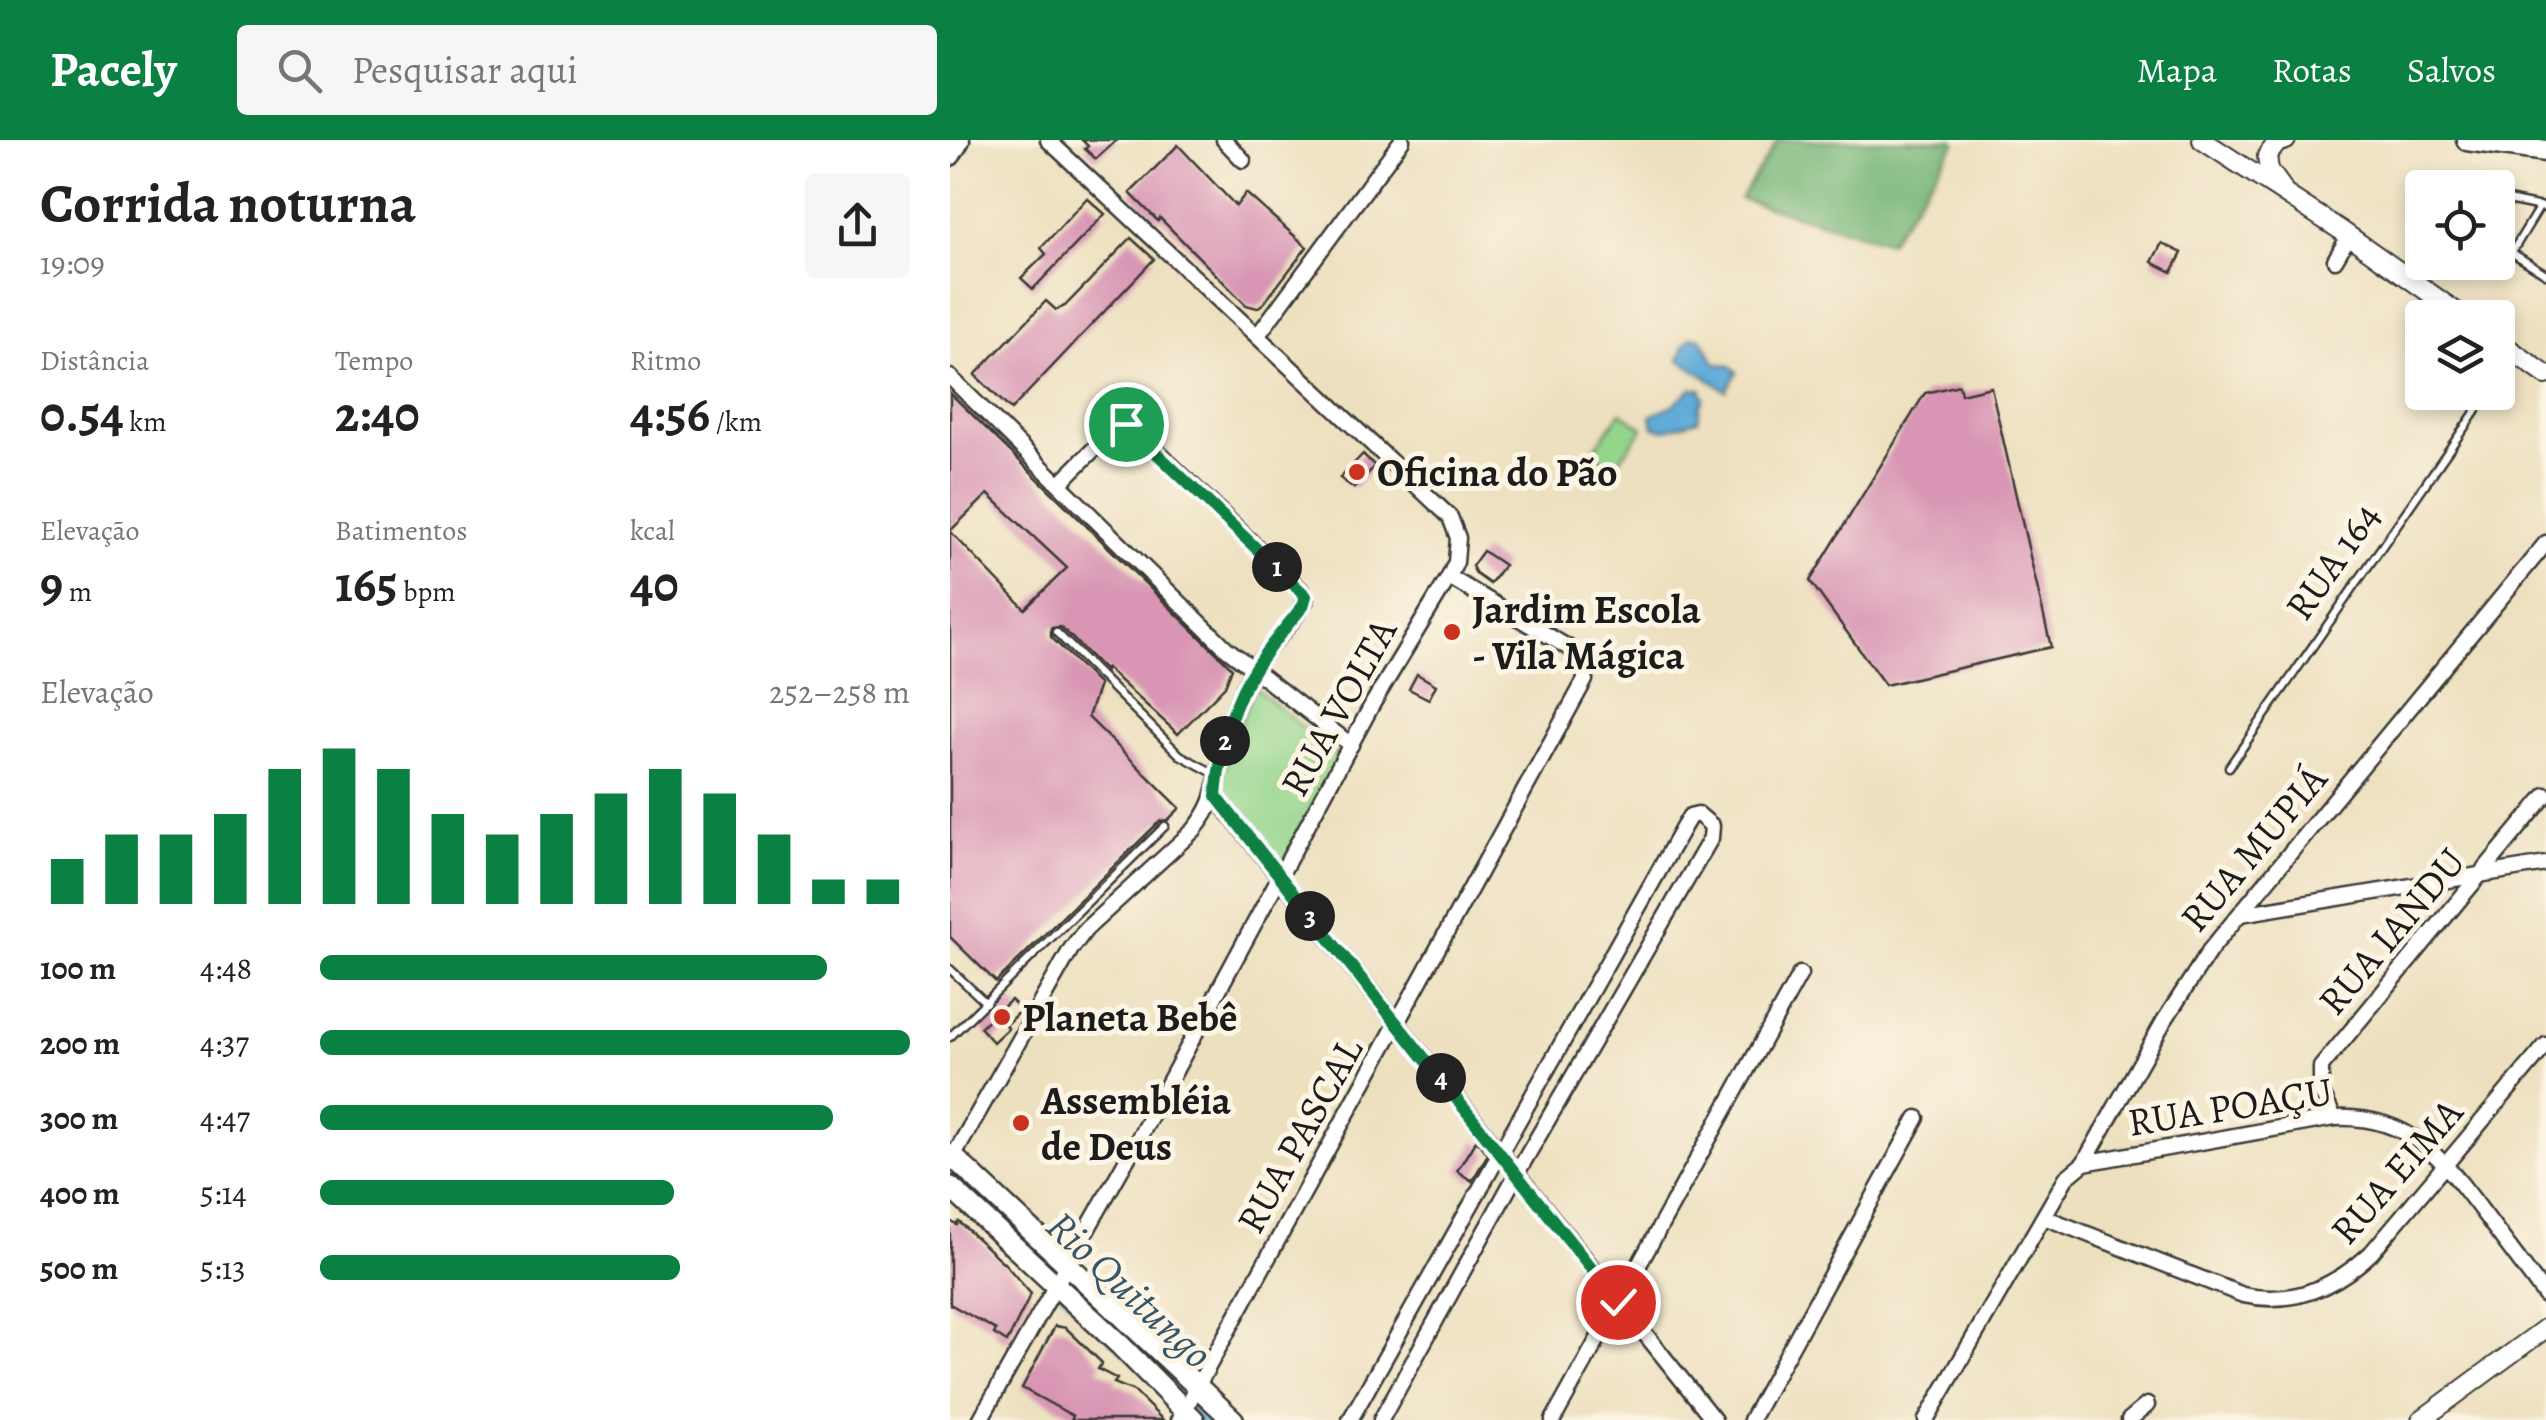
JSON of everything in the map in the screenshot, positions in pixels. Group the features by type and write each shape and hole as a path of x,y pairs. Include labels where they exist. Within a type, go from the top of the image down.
{"main road":[{"path":"950,155 959,140"},
{"path":"2467,140 2546,151"},
{"path":"952,1155 1062,1276 1189,1405 1233,1420"},
{"path":"950,1188 1062,1276"}],"street":[{"path":"1048,140 1258,334 1402,140"},
{"path":"1224,140 1244,160"},
{"path":"2202,140 2349,236 2425,300"},
{"path":"2286,140 2271,148 2267,164 2293,199"},
{"path":"2335,260 2349,236"},
{"name":"RUA VOLTA","path":"980,1420 1350,745 1449,577 1457,549 1456,528 1450,518 1258,334"},
{"path":"2515,357 2517,354 2546,375"},
{"path":"950,377 1226,648 1350,745"},
{"path":"952,1155 1078,939 1194,830 1216,796 1231,720 1254,670 1303,606 1306,596 1130,425 1116,426 1060,483"},
{"name":"RUA MUPIÁ","path":"1926,1420 2066,1178 2084,1163 2195,970 2546,543"},
{"name":"RUA PASCAL","path":"1189,1405 1585,680 1587,669 1579,657 1555,638 1449,577"},
{"name":"RUA IANDU","path":"2334,1118 2321,1090 2321,1067 2546,795"},
{"path":"1216,796 1714,1420"},
{"path":"1350,1420 1684,826 1690,816 1698,814 1712,826 1711,838 1516,1173 1380,1420"},
{"path":"2241,914 2546,864"},
{"path":"1553,1420 1800,974"},
{"name":"RUA EIMA","path":"2044,1217 2220,1287 2261,1299 2313,1292 2342,1278 2384,1239 2546,1045"},
{"path":"1751,1420 1916,1118"},
{"name":"RUA POAÇU","path":"2084,1163 2334,1118 2390,1124 2427,1146 2448,1166 2546,1297"},
{"path":"2421,1420 2546,1328"},
{"path":"2128,1420 2148,1405"}],"lane":[{"path":"2515,201 2543,207 2515,246"},
{"path":"2515,255 2546,274"},
{"name":"RUA 164","path":"2229,767 2477,410"},
{"path":"1056,632 1172,748 1218,775"},
{"path":"950,1037 1165,826"},
{"path":"950,969 986,1003"}],"green space":[{"path":"1778,140 1956,142 1889,242 1740,199"},
{"path":"1621,412 1643,428 1613,469 1591,453"},
{"path":"1254,687 1341,759 1284,864 1271,863 1221,795 1220,780"}],"water":[{"path":"1692,337 1701,338 1715,363 1737,372 1726,391 1679,359"},
{"path":"1692,388 1701,389 1704,398 1698,420 1663,430 1653,426 1651,416 1674,404"}],"building":[{"path":"1082,140 1117,140 1096,159"},
{"path":"1178,145 1236,206 1246,193 1307,247 1257,308 1246,305 1130,193"},
{"path":"1087,198 1105,214 1033,289 1021,278 1046,254 1041,248"},
{"path":"1131,238 1154,259 1011,410 975,375 1046,301 1056,310 1065,306"},
{"path":"2162,243 2182,253 2172,272 2152,262"},
{"path":"1959,385 1961,394 1991,387 2051,647 1885,685 1810,581 1925,393"},
{"path":"950,393 1232,668 1225,686 1178,734 1061,627 1051,628 1051,637 1099,685 1088,717 1180,808 1168,820 1160,821 996,982 950,937","holes":["988,494 1067,568 1025,609 950,531"]},
{"name":"Oficina do Pão","path":"1363,454 1375,466 1354,488 1340,478"},
{"path":"1483,551 1504,565 1490,584 1472,566"},
{"path":"1417,674 1436,685 1429,699 1409,689"},
{"name":"Planeta Bebê","path":"1011,1000 1021,1010 993,1042 980,1027"},
{"path":"1476,1140 1488,1154 1472,1181 1457,1171"},
{"path":"950,1221 957,1225 959,1222 1031,1294 1007,1342 994,1334 996,1330 950,1304"},
{"path":"1055,1326 1066,1328 1102,1363 1098,1369 1117,1379 1114,1383 1134,1391 1163,1420 1071,1420 1073,1416 1022,1388"}],"waterway":[{"name":"Rio Quitungo","path":"950,1175 1211,1420"}],"place":[{"name":"Oficina do Pão","path":"1357,472"},
{"name":"Jardim Escola - Vila Mágica","path":"1452,632"},
{"name":"Planeta Bebê","path":"1002,1017"},
{"name":"Assembléia de Deus","path":"1021,1123"}],"route":[{"path":"1126,424 1306,596 1303,606 1254,670 1231,720 1216,796 1618,1302"}]}
